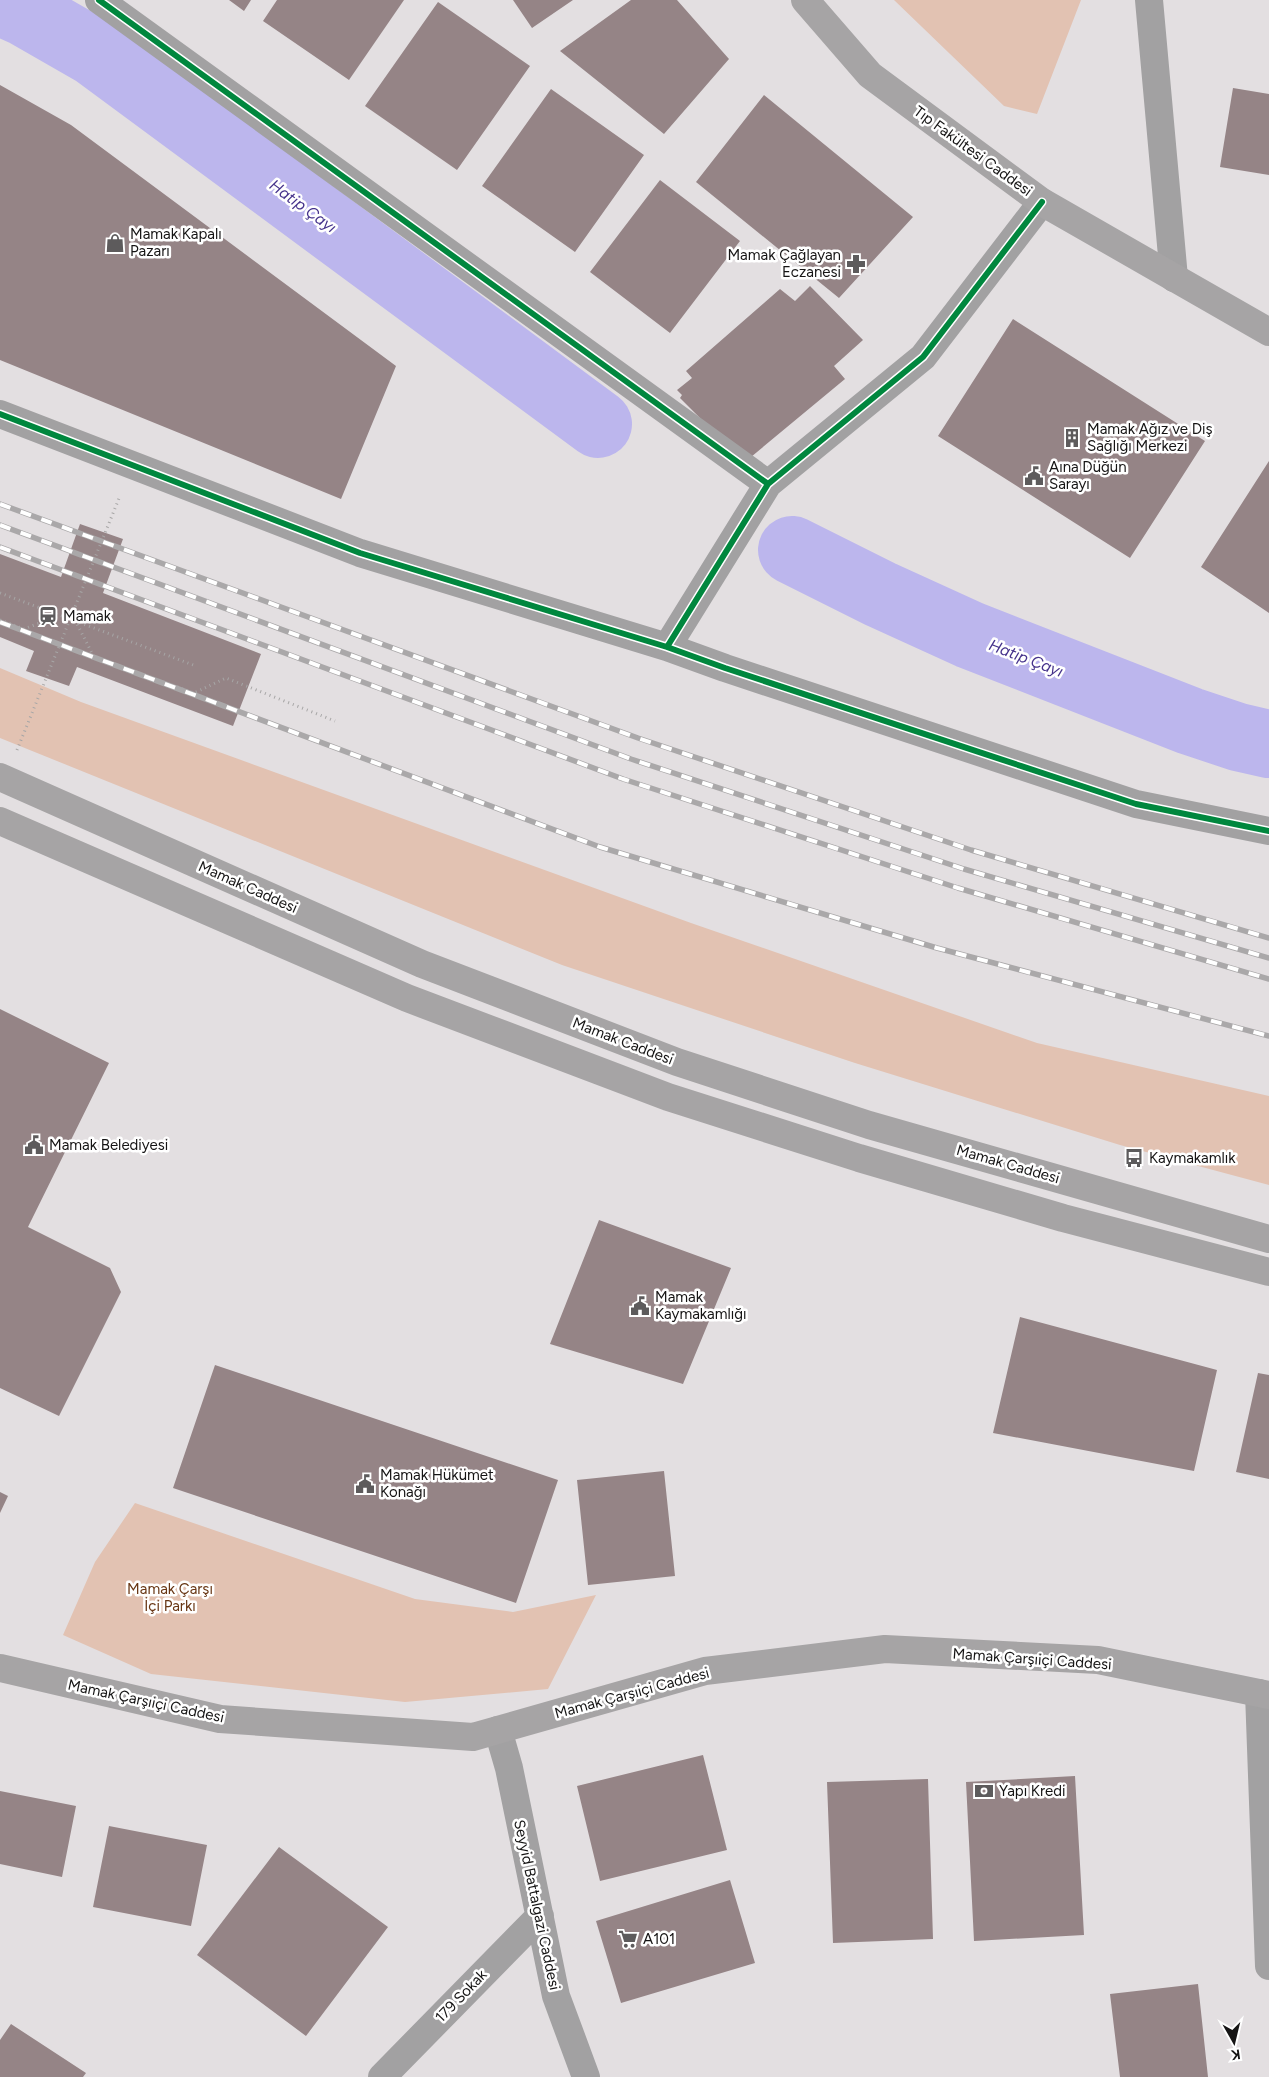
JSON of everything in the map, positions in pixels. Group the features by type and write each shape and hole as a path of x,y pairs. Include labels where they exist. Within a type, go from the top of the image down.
{"main road":[{"name":"Tıp Fakültesi Caddesi","path":"805,0 870,75 1042,202 1269,332"},
{"name":"Mamak Caddesi","path":"3,778 422,964 677,1062 869,1125 1269,1239"},
{"path":"0,821 407,998 668,1097 859,1158 1063,1218 1269,1272"},
{"name":"Mamak Çarşıiçi Caddesi","path":"0,1668 220,1719 473,1737 705,1671 885,1649 1098,1660 1264,1694"}],"street":[{"path":"99,0 768,484"},
{"path":"1149,0 1174,278"},
{"path":"667,647 768,484 923,357 1042,202"},
{"path":"0,414 360,553 667,647 1136,804 1269,831"},
{"path":"1264,1694 1269,1966"},
{"name":"Seyyid Battalgazi Caddesi","path":"498,1730 509,1768 556,1996 586,2077"},
{"name":"179 Sokak","path":"382,2077 540,1916"}],"path":[{"path":"3,778 73,620 132,465"},
{"path":"0,593 196,666"},
{"path":"0,620 24,629 60,615"},
{"path":"73,620 94,657 194,693 226,678 335,721"}],"green space":[{"path":"894,0 1081,0 1037,114 1004,106"},
{"path":"0,668 81,702 691,923 1037,1043 1269,1096 1269,1185 1120,1145 855,1063 562,965 0,738"},
{"name":"Mamak Çarşı İçi Parkı","path":"135,1503 415,1599 513,1612 596,1595 548,1689 405,1702 151,1674 63,1635 95,1562"}],"building":[{"path":"229,0 251,0 244,11"},
{"path":"277,0 404,0 349,80 263,21"},
{"path":"513,0 573,0 532,28"},
{"path":"631,0 677,0 729,59 664,134 560,51"},
{"path":"438,2 530,66 457,170 365,106"},
{"name":"Mamak Kapalı Pazarı","path":"0,85 71,125 396,366 341,499 0,360"},
{"path":"1233,88 1269,94 1269,175 1220,167"},
{"path":"551,89 644,155 575,252 482,186"},
{"path":"764,95 913,217 839,298 696,182"},
{"path":"660,180 740,241 670,333 590,272"},
{"path":"810,286 863,340 834,366 845,379 751,457 737,455 680,398 682,395 677,390 692,378 686,371 780,289 795,301"},
{"name":"Mamak Ağız ve Diş Sağlığı Merkezi","path":"1013,319 1205,441 1130,558 938,436"},
{"path":"1269,461 1269,613 1201,567"},
{"path":"80,524 123,539 103,593 261,654 233,726 77,667 69,686 26,671 34,651 0,637 0,554 61,577"},
{"name":"Mamak Belediyesi","path":"0,1009 109,1063 28,1227 110,1268 121,1292 59,1416 0,1388"},
{"name":"Mamak Kaymakamlığı","path":"599,1220 731,1268 683,1384 550,1344"},
{"path":"1020,1317 1217,1370 1194,1471 993,1433"},
{"name":"Mamak Hükümet Konağı","path":"215,1365 558,1480 516,1603 173,1488"},
{"path":"1258,1373 1269,1375 1269,1479 1236,1472"},
{"path":"664,1471 675,1576 588,1585 577,1480"},
{"path":"0,1492 8,1496 0,1513"},
{"path":"703,1755 727,1850 600,1881 577,1786"},
{"path":"1075,1776 1084,1935 974,1941 966,1782"},
{"path":"928,1779 933,1939 833,1943 827,1782"},
{"path":"0,1791 76,1806 62,1877 0,1864"},
{"path":"109,1826 207,1845 191,1926 93,1907"},
{"path":"279,1847 388,1927 306,2036 197,1955"},
{"path":"730,1880 755,1963 621,2003 596,1921"},
{"path":"1198,1984 1208,2077 1120,2077 1110,1994"},
{"path":"11,2024 86,2073 83,2077 0,2077 0,2040"}],"waterway":[{"name":"Hatip Çayı","path":"0,1 26,13 94,52 598,424"},
{"name":"Hatip Çayı","path":"792,550 880,594 970,635 1190,721 1238,737 1269,744"}],"railway":[{"path":"0,504 638,738 971,850 1269,938"},
{"path":"0,525 631,759 964,869 1269,958"},
{"path":"0,547 623,779 958,888 1269,979"},
{"path":"0,622 600,847 937,948 1269,1036"}],"cycle path":[{"path":"99,0 768,484"},
{"path":"0,414 360,553 667,647 768,484 923,357 1042,202"},
{"path":"667,647 725,668 1136,804 1269,831"}],"place":[{"name":"Mamak Kapalı Pazarı","path":"115,243"},
{"name":"Mamak Çağlayan Eczanesi","path":"856,264"},
{"name":"Mamak Ağız ve Diş Sağlığı Merkezi","path":"1072,438"},
{"name":"Aına Düğün Sarayı","path":"1034,476"},
{"name":"Mamak","path":"48,616"},
{"name":"Mamak Belediyesi","path":"34,1145"},
{"name":"Kaymakamlık","path":"1134,1158"},
{"name":"Mamak Kaymakamlığı","path":"640,1306"},
{"name":"Mamak Hükümet Konağı","path":"365,1484"},
{"name":"Yapı Kredi","path":"984,1791"},
{"name":"A101","path":"628,1939"}]}
